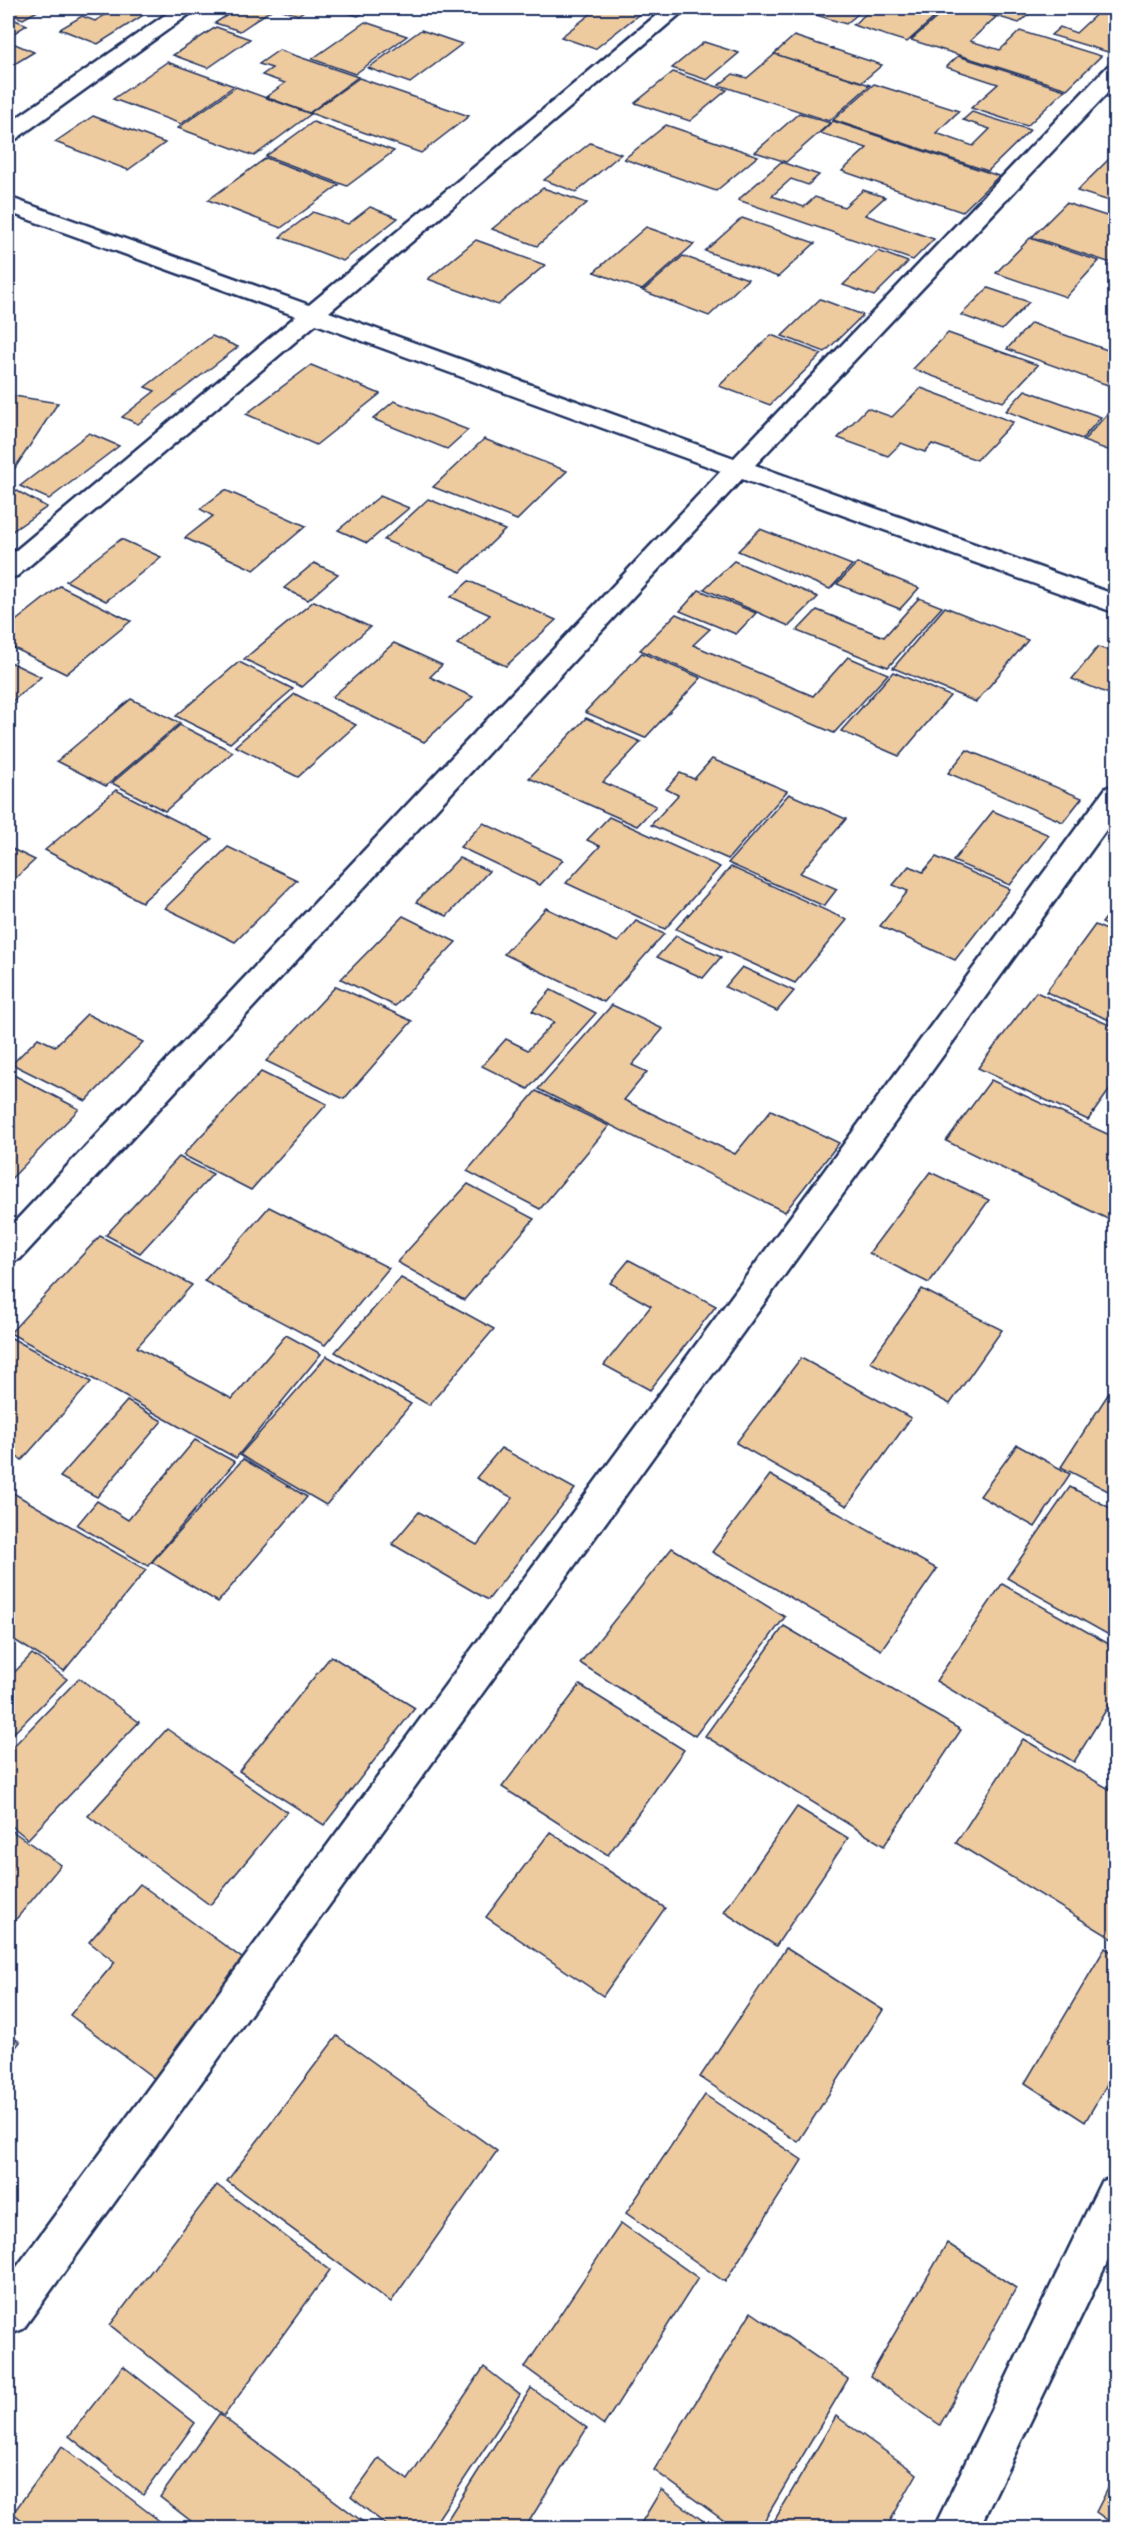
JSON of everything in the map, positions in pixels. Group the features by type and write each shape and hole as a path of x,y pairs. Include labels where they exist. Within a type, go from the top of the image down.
{"street":[{"path":"8,134 188,8"},
{"path":"8,570 677,8"},
{"path":"8,1250 738,468 1116,71"},
{"path":"8,204 1116,605"},
{"path":"8,2313 1116,795"},
{"path":"956,2529 1116,2197"}],"building":[{"path":"8,8 43,8 23,19 8,13"},
{"path":"117,8 153,9 98,44 60,29 82,16 95,21"},
{"path":"238,8 274,8 240,31 215,23"},
{"path":"277,8 308,8 298,15"},
{"path":"332,8 371,8 358,16"},
{"path":"580,8 631,8 643,11 595,49 561,37 593,12"},
{"path":"793,8 865,8 846,24"},
{"path":"873,8 944,9 907,42 853,25"},
{"path":"948,8 965,8 996,17 970,41 1000,50 1020,31 1101,56 1067,89 911,40"},
{"path":"969,8 1036,8 1019,23"},
{"path":"1103,8 1116,8 1116,49 1111,53 1051,35 1060,27 1076,33"},
{"path":"8,17 27,25 8,37"},
{"path":"365,22 407,36 355,74 312,59"},
{"path":"216,27 250,39 208,68 173,55"},
{"path":"421,30 462,44 410,83 368,68"},
{"path":"794,36 882,65 862,82 774,54"},
{"path":"8,41 34,52 8,68"},
{"path":"704,42 739,53 707,80 672,68"},
{"path":"279,50 358,77 309,113 266,97 285,83 262,75 272,68 259,64"},
{"path":"775,54 870,85 829,121 719,85 733,74 747,78"},
{"path":"958,56 1065,90 1027,126 971,108 998,84 946,67"},
{"path":"167,62 234,86 181,124 113,99"},
{"path":"673,72 727,90 690,121 635,103"},
{"path":"359,78 469,116 421,153 310,113"},
{"path":"874,84 959,111 936,133 973,146 990,129 963,120 972,112 1030,130 988,171 833,120"},
{"path":"236,87 311,114 254,156 178,128"},
{"path":"799,113 830,123 786,162 755,152"},
{"path":"93,116 165,143 128,170 55,142"},
{"path":"833,121 999,176 962,212 842,171 867,148 820,133"},
{"path":"313,122 394,151 347,186 266,156"},
{"path":"666,125 758,156 716,191 624,159"},
{"path":"590,143 621,154 576,192 544,180"},
{"path":"1116,152 1116,203 1077,191"},
{"path":"266,158 339,185 281,228 208,200"},
{"path":"781,162 819,175 808,185 791,179 772,196 804,207 815,197 844,207 863,190 885,197 865,215 934,239 913,260 738,200"},
{"path":"543,188 587,203 537,246 492,229"},
{"path":"1066,203 1116,219 1114,264 1032,237"},
{"path":"370,207 398,218 343,261 280,237 313,212 348,224"},
{"path":"742,218 815,243 778,277 705,251"},
{"path":"646,227 694,244 642,290 594,272"},
{"path":"1030,238 1099,261 1066,297 996,273"},
{"path":"476,240 545,265 498,305 428,279"},
{"path":"878,251 908,262 874,296 843,285"},
{"path":"683,256 748,279 709,316 643,291"},
{"path":"988,288 1029,302 1002,330 961,315"},
{"path":"820,299 863,315 825,352 782,336"},
{"path":"1031,323 1116,353 1116,388 1007,349"},
{"path":"948,333 1038,365 1003,402 913,369"},
{"path":"771,335 822,354 770,405 719,386"},
{"path":"212,336 238,347 138,424 122,417 155,391 145,387"},
{"path":"311,365 380,394 316,445 246,414"},
{"path":"921,388 1013,422 977,460 932,444 925,452 901,443 888,456 838,438 867,408 892,417"},
{"path":"1025,390 1101,417 1082,439 1006,411"},
{"path":"8,395 58,403 9,477 8,477"},
{"path":"394,401 468,430 447,449 373,419"},
{"path":"1116,404 1116,453 1083,441"},
{"path":"89,433 119,446 49,499 20,486"},
{"path":"484,439 567,471 517,520 433,487"},
{"path":"8,486 47,507 8,534"},
{"path":"225,490 306,526 254,570 185,538 213,516 200,509"},
{"path":"380,496 409,508 367,543 338,530"},
{"path":"428,499 505,530 461,572 384,540"},
{"path":"760,529 852,565 830,589 738,551"},
{"path":"121,539 161,557 106,601 66,581"},
{"path":"734,561 818,597 789,626 704,589"},
{"path":"314,563 338,574 308,600 284,588"},
{"path":"857,563 919,588 900,609 837,584"},
{"path":"469,581 556,620 506,666 457,644 490,615 451,597"},
{"path":"60,586 131,621 66,674 8,645 8,627"},
{"path":"699,590 756,613 736,634 680,611"},
{"path":"919,598 942,607 888,667 797,631 817,610 884,637"},
{"path":"314,601 370,627 302,687 244,659"},
{"path":"945,607 1028,640 976,702 893,668"},
{"path":"676,614 710,629 693,645 813,696 848,657 888,674 834,733 640,650"},
{"path":"394,643 442,665 430,677 473,697 424,742 332,697"},
{"path":"1098,647 1116,653 1116,697 1072,679"},
{"path":"642,653 701,678 645,738 585,712"},
{"path":"8,661 41,677 8,705"},
{"path":"239,662 293,689 230,743 176,716"},
{"path":"893,672 950,696 899,756 841,731"},
{"path":"295,694 356,725 298,777 235,746"},
{"path":"131,699 180,723 106,786 57,761"},
{"path":"586,718 641,742 603,782 656,806 637,826 529,778"},
{"path":"180,725 233,752 165,811 112,783"},
{"path":"967,750 1082,798 1063,822 948,773"},
{"path":"712,759 787,791 728,859 651,825 678,795 666,789 680,773 694,779"},
{"path":"116,790 212,839 142,902 45,850"},
{"path":"789,794 846,819 800,873 837,889 824,906 728,863"},
{"path":"993,811 1049,835 1010,885 953,861"},
{"path":"609,817 720,867 665,929 566,883 600,846 587,840"},
{"path":"483,823 563,860 540,885 460,847"},
{"path":"8,847 35,860 8,885"},
{"path":"228,847 297,880 235,942 165,908"},
{"path":"936,857 1010,889 955,960 880,926 908,891 893,885 909,866 923,872"},
{"path":"459,858 489,871 447,916 416,902"},
{"path":"731,867 847,920 795,983 676,929"},
{"path":"1116,905 1116,929 1102,923"},
{"path":"546,908 618,942 636,921 664,934 604,1002 504,954"},
{"path":"403,916 456,942 395,1006 341,979"},
{"path":"1095,925 1116,934 1116,1023 1046,992"},
{"path":"676,936 721,957 703,978 657,957"},
{"path":"742,967 794,991 777,1011 725,987"},
{"path":"336,986 412,1021 344,1099 266,1061"},
{"path":"551,990 596,1013 528,1089 482,1066 506,1039 528,1050 554,1022 532,1011"},
{"path":"1036,992 1116,1028 1116,1081 1088,1120 978,1068"},
{"path":"612,1005 663,1029 632,1065 647,1072 624,1100 735,1154 771,1110 839,1143 785,1212 538,1089"},
{"path":"87,1014 143,1042 86,1101 12,1064 38,1038 55,1046"},
{"path":"8,1072 79,1109 8,1182"},
{"path":"261,1072 327,1104 251,1190 183,1155"},
{"path":"991,1080 1116,1138 1116,1223 946,1141"},
{"path":"536,1091 609,1126 540,1209 467,1171"},
{"path":"179,1157 213,1174 140,1253 106,1235"},
{"path":"930,1172 989,1200 929,1283 869,1253"},
{"path":"468,1184 534,1219 464,1300 397,1262"},
{"path":"269,1207 389,1268 325,1345 204,1281"},
{"path":"100,1236 192,1285 137,1347 232,1399 286,1335 321,1354 236,1458 10,1333"},
{"path":"629,1260 716,1306 650,1390 604,1365 651,1306 610,1283"},
{"path":"401,1278 494,1329 429,1405 335,1352"},
{"path":"922,1289 1002,1330 950,1404 870,1362"},
{"path":"8,1336 91,1382 22,1460 8,1452"},
{"path":"327,1356 411,1404 326,1505 240,1455"},
{"path":"801,1358 911,1418 847,1506 736,1443"},
{"path":"1116,1382 1116,1495 1061,1467"},
{"path":"127,1401 162,1421 97,1497 60,1477"},
{"path":"195,1440 235,1462 148,1566 77,1525 97,1501 128,1520"},
{"path":"1017,1445 1070,1474 1035,1527 980,1496"},
{"path":"501,1448 575,1489 488,1600 392,1544 419,1512 477,1545 513,1498 476,1478"},
{"path":"243,1459 307,1497 218,1602 152,1562"},
{"path":"770,1475 937,1569 881,1650 712,1552"},
{"path":"1070,1487 1116,1511 1116,1639 1007,1578"},
{"path":"8,1490 146,1570 64,1671 8,1636"},
{"path":"672,1548 785,1617 695,1736 580,1663"},
{"path":"1002,1584 1116,1648 1116,1694 1074,1762 936,1681"},
{"path":"784,1626 961,1730 884,1846 705,1736"},
{"path":"32,1654 67,1679 8,1739 8,1679"},
{"path":"331,1656 415,1708 324,1825 239,1771"},
{"path":"79,1678 139,1722 28,1839 8,1823 8,1752"},
{"path":"580,1685 684,1750 608,1855 502,1787"},
{"path":"167,1729 287,1812 210,1905 88,1816"},
{"path":"1023,1739 1116,1793 1116,1941 956,1843"},
{"path":"797,1807 848,1838 776,1946 724,1912"},
{"path":"8,1828 61,1865 8,1929"},
{"path":"550,1832 665,1908 603,1996 486,1917"},
{"path":"140,1884 250,1964 155,2079 70,2015 115,1962 89,1942"},
{"path":"786,1948 883,2010 798,2142 700,2077"},
{"path":"1105,1948 1116,1955 1116,2069 1085,2122 1025,2083"},
{"path":"8,2034 20,2042 8,2057"},
{"path":"337,2036 497,2151 391,2302 227,2181"},
{"path":"705,2095 802,2160 725,2282 626,2213"},
{"path":"217,2185 330,2270 224,2416 110,2325"},
{"path":"621,2223 698,2278 604,2425 525,2367"},
{"path":"947,2243 1016,2288 940,2425 870,2376"},
{"path":"751,2312 848,2379 760,2528 734,2528 654,2470"},
{"path":"123,2366 195,2423 143,2495 69,2436"},
{"path":"484,2367 520,2395 432,2528 390,2528 351,2497 379,2458 408,2480"},
{"path":"531,2388 587,2428 525,2528 442,2528"},
{"path":"219,2414 371,2528 200,2528 160,2497"},
{"path":"836,2416 917,2474 886,2528 770,2528"},
{"path":"62,2446 161,2522 156,2528 32,2528 13,2513"},
{"path":"1116,2473 1116,2526 1096,2512"},
{"path":"661,2490 713,2528 638,2528"}]}
